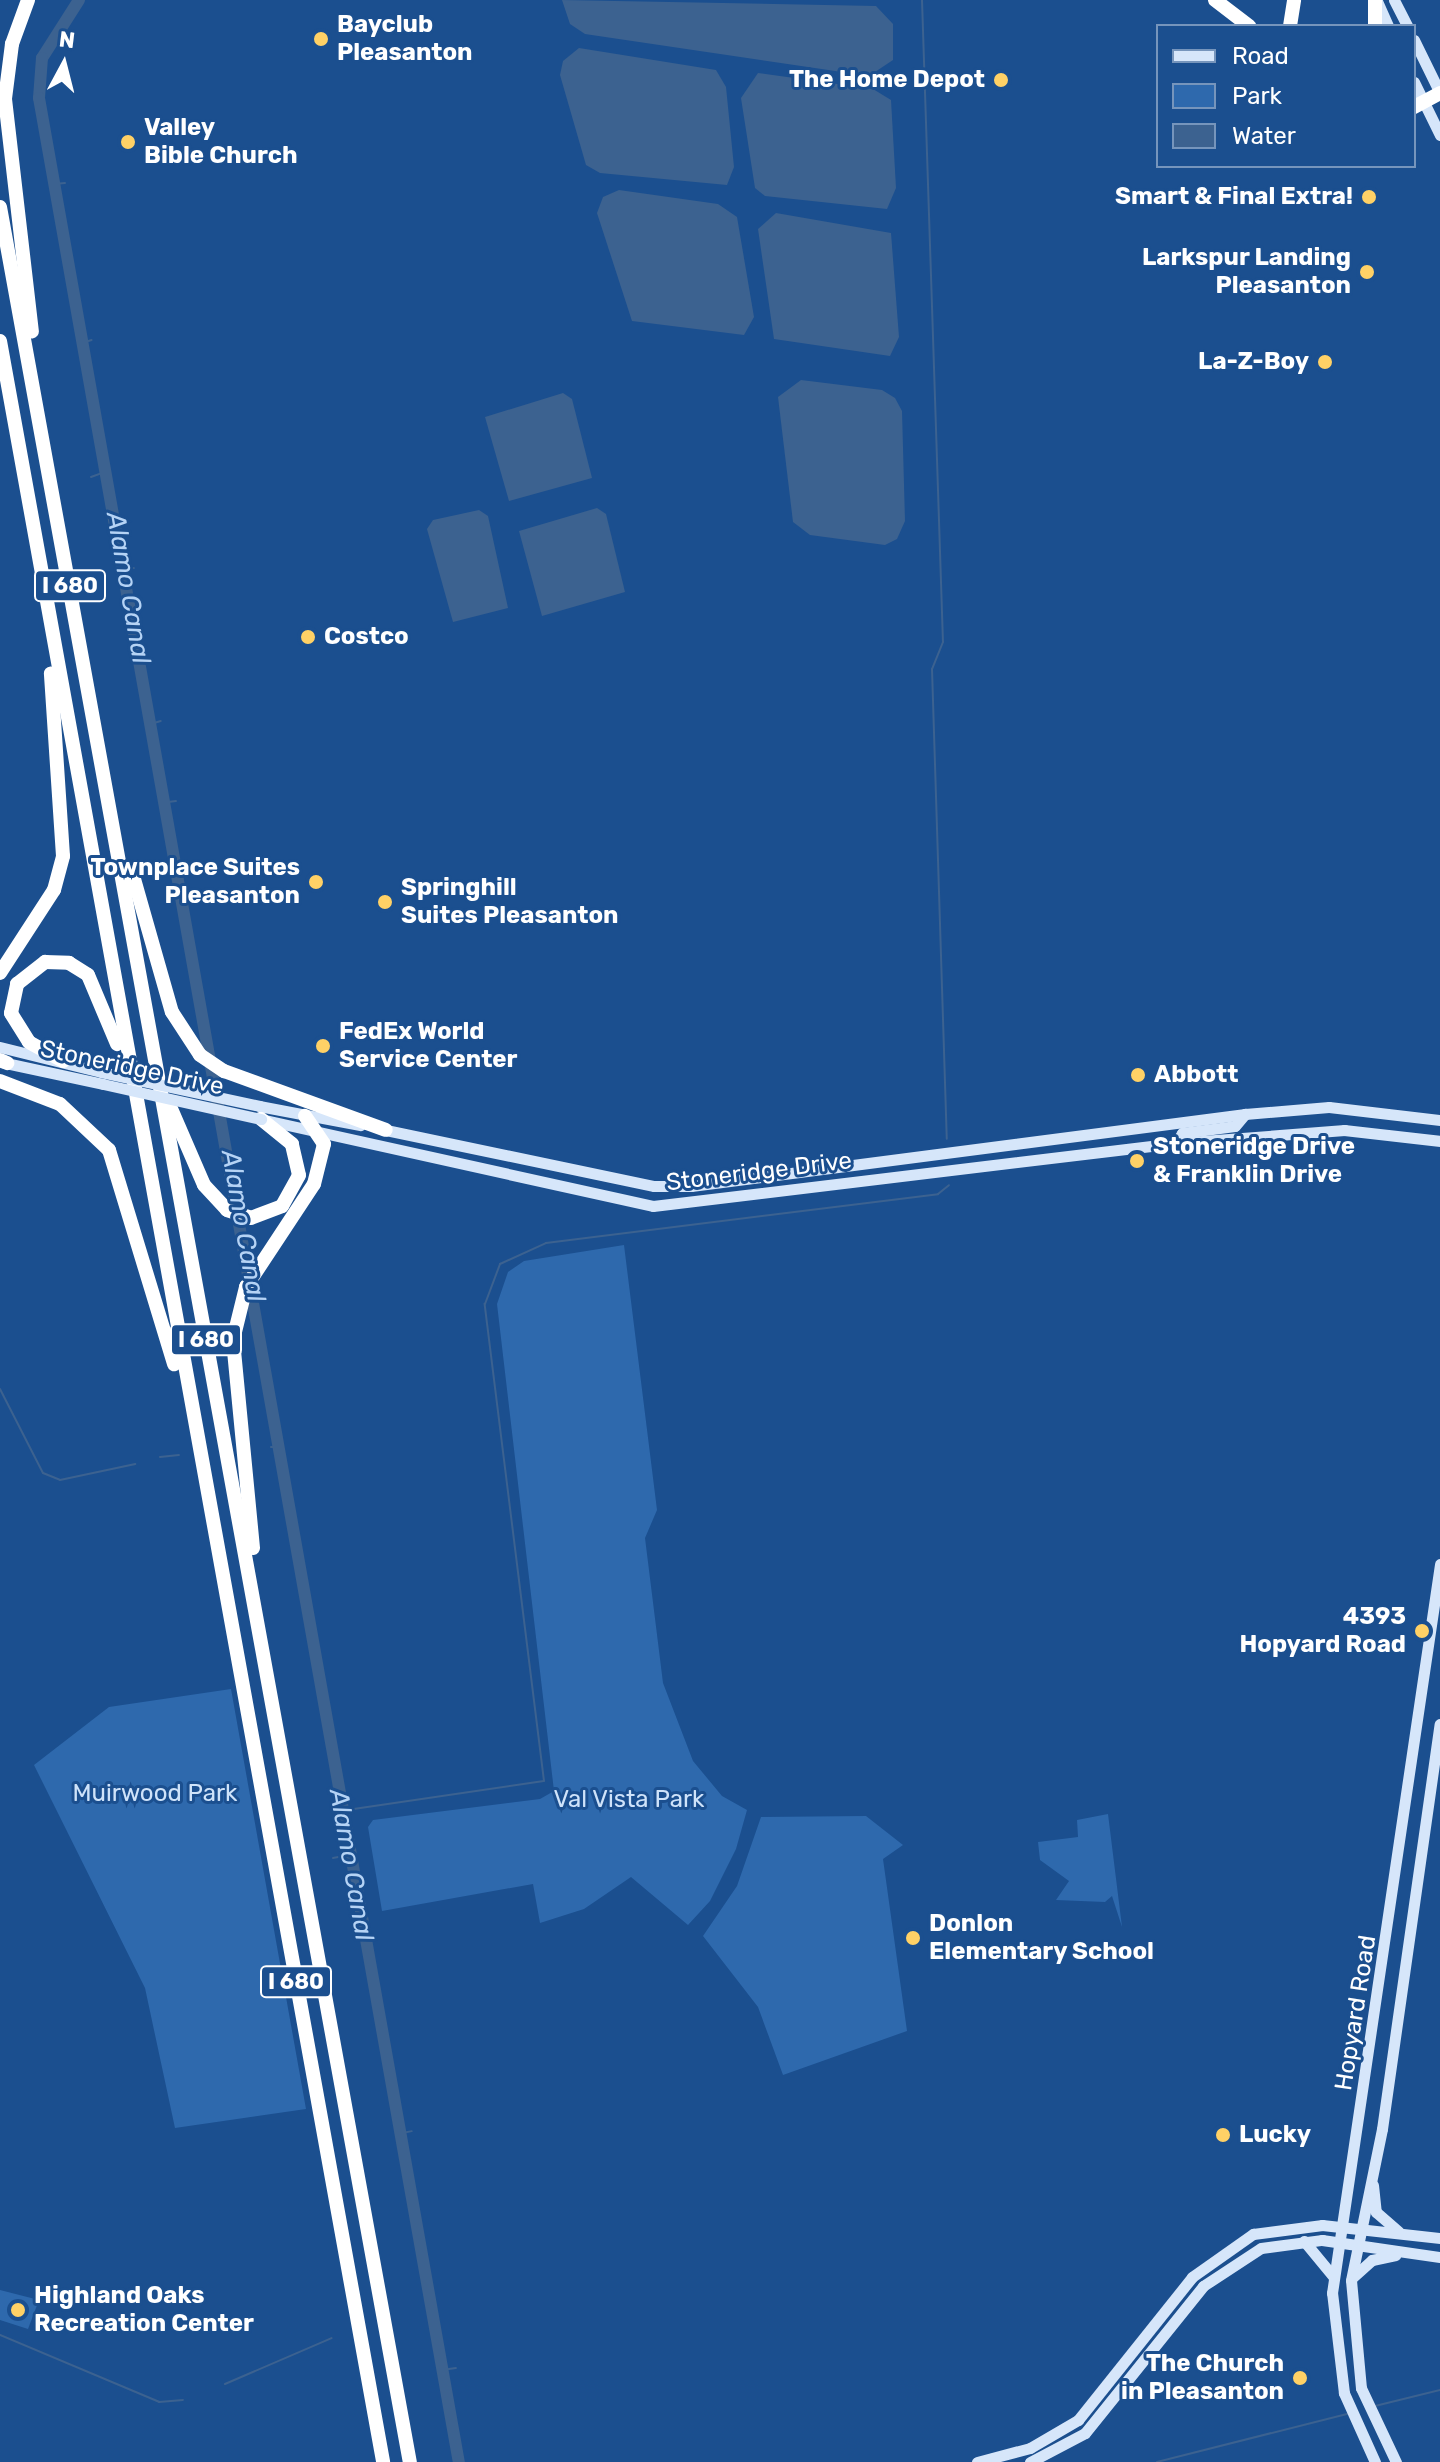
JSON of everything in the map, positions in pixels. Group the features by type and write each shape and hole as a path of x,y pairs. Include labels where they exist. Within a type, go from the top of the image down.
{"highway":[{"path":"28,0 12,44 5,99 32,382"},
{"path":"1215,0 1246,24"},
{"path":"1290,24 1294,0"},
{"path":"1375,24 1376,0"},
{"path":"1419,104 1440,93"},
{"name":"I 680","path":"0,207 410,2462"},
{"name":"I 680","path":"0,341 53,652 383,2462"},
{"path":"0,973 54,890 63,856 53,652"},
{"path":"121,868 134,879 172,1012 212,1064 386,1130"},
{"path":"63,1061 21,1034 11,1013 17,984 45,962 69,963 95,983 134,1088"},
{"path":"158,1075 204,1185 239,1215 272,1213 291,1197 299,1164 285,1135 260,1112"},
{"path":"0,1081 60,1104 109,1150 180,1393 191,1408"},
{"path":"255,1604 237,1377 240,1305 280,1236 309,1197 322,1134 305,1116"}],"main road":[{"path":"1376,0 1387,24"},
{"path":"1394,0 1406,24"},
{"path":"1416,44 1440,93"},
{"path":"1419,104 1440,135"},
{"name":"Stoneridge Drive","path":"0,1047 63,1061 102,1078"},
{"name":"Stoneridge Drive","path":"2,1062 102,1078 260,1112 305,1116 386,1130 654,1186 691,1186 1245,1114 1329,1107 1440,1120"},
{"name":"Stoneridge Drive","path":"260,1112 322,1134 653,1206 1176,1143 1344,1130 1440,1141"},
{"path":"1176,1143 1182,1133 1235,1126 1245,1114"},
{"name":"Hopyard Road","path":"1375,2462 1362,2439 1344,2393 1333,2276 1440,1564"},
{"name":"Hopyard Road","path":"1396,2462 1379,2433 1361,2388 1351,2278 1372,2176 1440,1724"},
{"path":"1372,2176 1378,2216 1403,2234"},
{"path":"977,2462 1030,2448 1078,2420 1192,2277 1230,2246 1277,2229 1341,2227 1440,2238"},
{"path":"1304,2241 1333,2276"},
{"path":"1030,2462 1099,2419 1211,2278 1261,2248 1304,2241 1440,2257"},
{"path":"1351,2278 1372,2260 1403,2254"}],"green space":[{"name":"Val Vista Park","path":"624,1245 657,1510 645,1538 663,1683 693,1761 722,1796 747,1810 736,1849 710,1901 688,1925 631,1877 584,1909 540,1923 533,1884 382,1911 368,1827 373,1820 540,1799 554,1791 497,1304 508,1272 524,1261"},
{"name":"Muirwood Park","path":"231,1689 306,2109 175,2128 145,1988 34,1765 109,1707"},
{"path":"1108,1814 1122,1927 1112,1896 1105,1902 1056,1900 1069,1881 1040,1860 1038,1842 1078,1837 1077,1820"},
{"path":"866,1816 903,1845 883,1859 907,2031 783,2075 758,2007 703,1936 737,1886 761,1817"},
{"name":"Highland Oaks Recreation Center","path":"0,2290 39,2300 28,2329 0,2320"}],"water":[{"path":"562,0 876,6 893,24 893,60 869,76 585,34 570,24"},
{"path":"579,48 716,70 726,87 734,167 727,185 600,173 586,165 560,75 563,61"},
{"path":"758,73 873,89 891,100 896,188 887,209 765,196 755,188 741,98"},
{"path":"619,190 718,204 737,217 754,317 744,335 632,321 597,213 603,197"},
{"path":"776,213 891,233 899,337 890,356 774,339 758,229"},
{"path":"801,380 882,390 895,398 902,411 905,521 897,539 885,545 810,535 793,522 778,397"},
{"path":"563,393 572,399 592,478 509,501 485,417"},
{"path":"597,508 606,514 625,592 542,616 519,531"},
{"path":"479,510 488,516 508,608 453,622 427,529 433,520"}],"waterway":[{"name":"Alamo Canal","path":"79,0 42,58 39,98 459,2462"},
{"path":"922,0 943,642 932,669 947,1139"},
{"path":"54,184 65,183"},
{"path":"82,343 92,340"},
{"path":"91,477 105,472"},
{"path":"124,570 134,568"},
{"path":"154,723 161,721"},
{"path":"168,802 176,801"},
{"path":"179,864 186,862"},
{"path":"340,1811 544,1781 485,1304 500,1264 546,1243 938,1194 949,1185"},
{"path":"0,1389 43,1473 60,1480 135,1464"},
{"path":"271,1447 281,1447"},
{"path":"160,1457 179,1455"},
{"path":"333,1858 348,1855"},
{"path":"397,2134 412,2131"},
{"path":"0,2335 159,2402 183,2400"},
{"path":"225,2384 332,2338"},
{"path":"442,2370 456,2368"},
{"path":"1375,2406 1440,2390"},
{"path":"1157,2462 1350,2413"}],"place":[{"name":"Bayclub Pleasanton","path":"321,39"},
{"name":"The Home Depot","path":"1001,80"},
{"name":"Valley Bible Church","path":"128,142"},
{"name":"Smart & Final Extra!","path":"1369,197"},
{"name":"Larkspur Landing Pleasanton","path":"1367,272"},
{"name":"La-Z-Boy","path":"1325,362"},
{"name":"Costco","path":"308,637"},
{"name":"Townplace Suites Pleasanton","path":"316,882"},
{"name":"Springhill Suites Pleasanton","path":"385,902"},
{"name":"FedEx World Service Center","path":"323,1046"},
{"name":"Abbott","path":"1138,1075"},
{"name":"Stoneridge Drive & Franklin Drive","path":"1137,1161"},
{"name":"4393 Hopyard Road","path":"1422,1631"},
{"name":"Donlon Elementary School","path":"913,1938"},
{"name":"Lucky","path":"1223,2135"},
{"name":"Highland Oaks Recreation Center","path":"18,2310"},
{"name":"The Church in Pleasanton","path":"1300,2378"}]}
